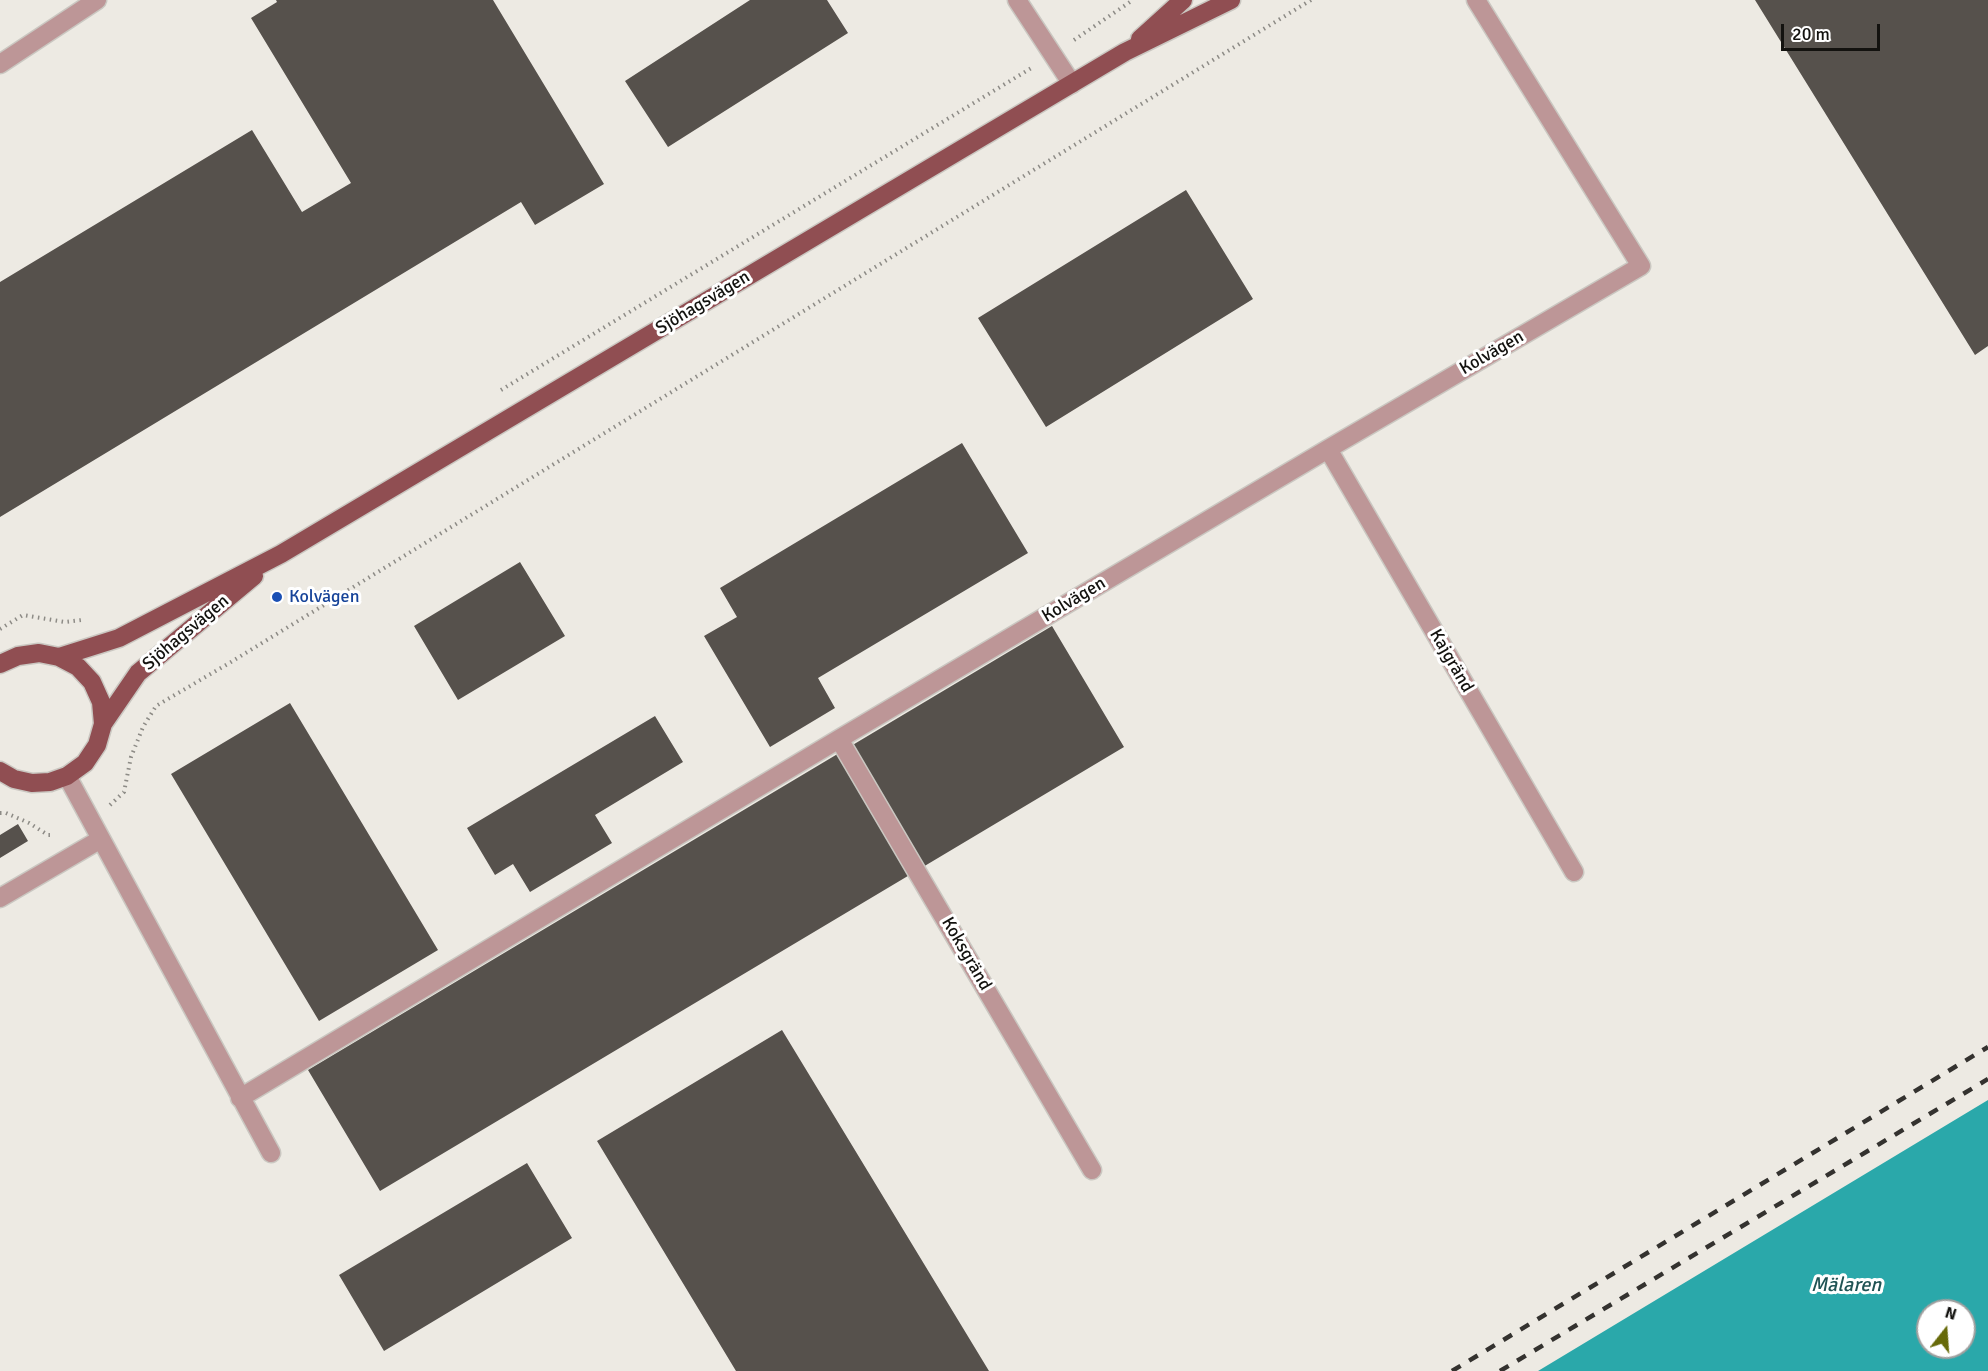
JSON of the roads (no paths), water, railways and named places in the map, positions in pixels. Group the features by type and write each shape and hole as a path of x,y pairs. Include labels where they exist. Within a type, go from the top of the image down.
{"main road":[{"name":"Sjöhagsvägen","path":"1125,52 1183,0"},
{"name":"Sjöhagsvägen","path":"59,657 119,638 281,554 1125,52 1231,0"},
{"name":"Sjöhagsvägen","path":"0,771 14,779 32,783 50,782 67,776 85,763 97,745 103,724 138,673 281,554"},
{"name":"Sjöhagsvägen","path":"0,664 18,656 39,653 59,657 78,667 92,682 101,702 103,724"}],"street":[{"path":"0,64 97,0"},
{"path":"1017,0 1072,84"},
{"name":"Kolvägen","path":"240,1098 839,739 1641,266 1476,0"},
{"name":"Kajgränd","path":"1328,449 1574,872"},
{"name":"Koksgränd","path":"839,739 1092,1170"},
{"path":"67,776 271,1153"},
{"path":"0,898 100,839"}],"water":[{"name":"Mälaren","path":"1988,1100 1988,1371 1538,1371"}],"railway":[{"path":"1452,1371 1988,1047"},
{"path":"1500,1371 1988,1079"}],"place":[{"name":"Kolvägen","path":"277,597"}]}
